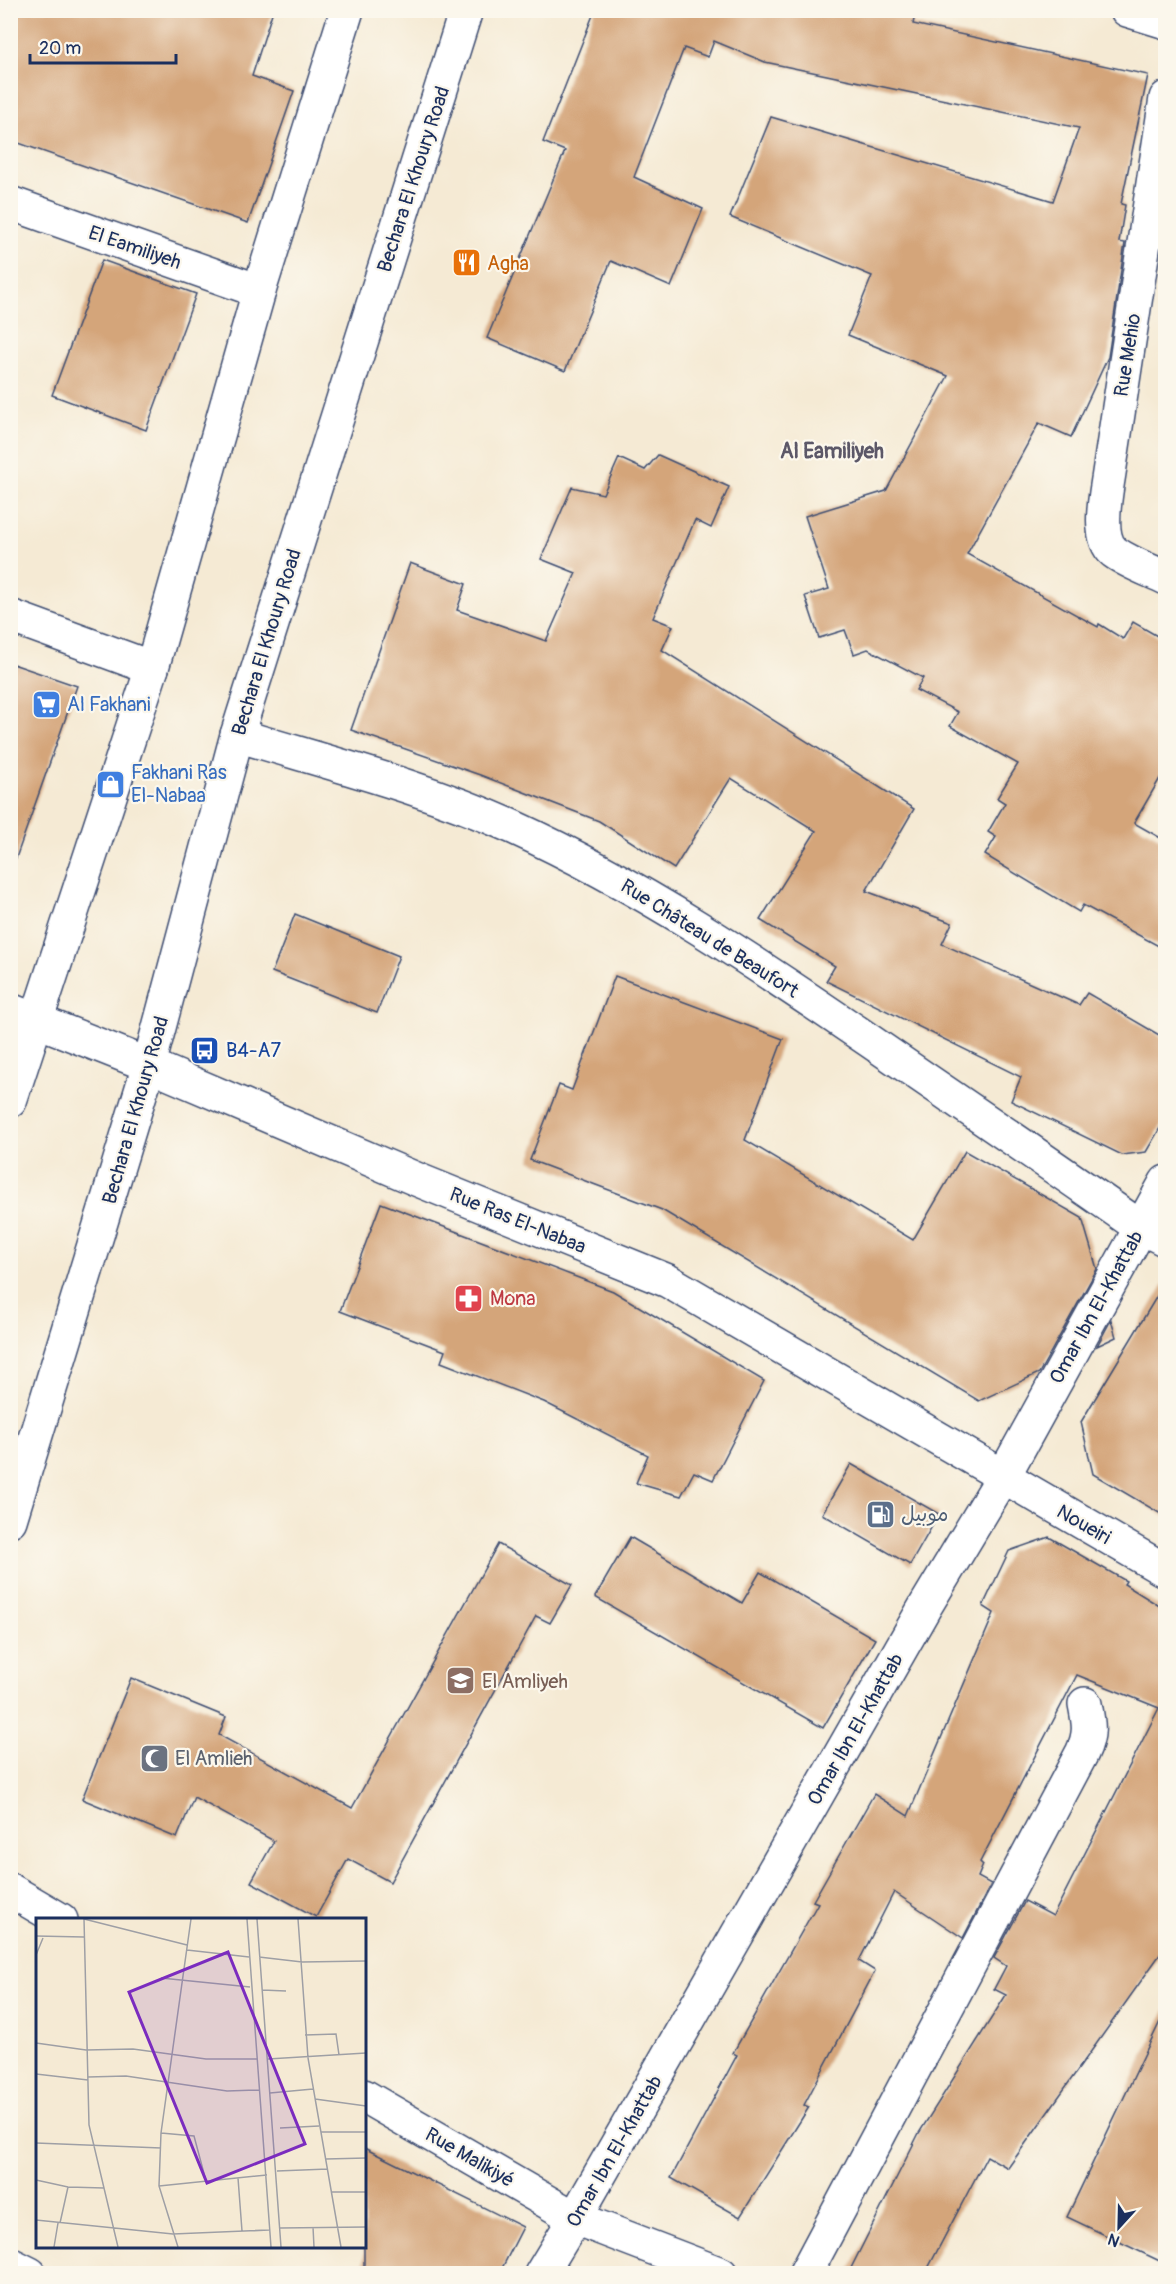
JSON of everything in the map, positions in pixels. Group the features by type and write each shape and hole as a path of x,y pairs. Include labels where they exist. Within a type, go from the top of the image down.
{"street":[{"path":"10,1101 23,1015 152,668 259,291 347,10"},
{"name":"Bechara El Khoury Road","path":"10,1520 149,1065 237,735 466,10"},
{"path":"1127,10 1166,22"},
{"name":"Rue Mehio","path":"1166,98 1109,473 1104,528 1106,540 1113,551 1166,578"},
{"name":"El Eamiliyeh","path":"10,203 259,291"},
{"path":"10,616 152,668"},
{"name":"Rue Château de Beaufort","path":"237,735 413,788 512,827 587,864 675,913 778,978 1153,1234"},
{"name":"Rue Ras El-Nabaa","path":"23,1015 149,1065 416,1179 668,1281 1003,1477"},
{"name":"Omar Ibn El-Khattab","path":"541,2274 576,2218 926,1605 1153,1234 1166,1182"},
{"name":"Noueiri","path":"1003,1477 1166,1571"},
{"path":"805,2274 1089,1739 1089,1723 1085,1704"},
{"path":"10,1890 58,1918"},
{"name":"Rue Malikiyé","path":"366,2097 576,2218 721,2274"},
{"path":"10,2264 30,2274"}],"building":[{"path":"10,10 273,10 252,76 294,91 248,223 10,140"},
{"path":"595,10 916,10 913,24 1148,75 1121,204 1125,205 1119,242 1125,243 1108,357 1071,437 1039,423 967,554 1123,639 1133,622 1166,641 1166,768 1134,823 1166,841 1166,950 1083,905 1079,912 985,855 996,837 988,832 1005,803 997,798 1018,764 950,726 958,712 916,690 923,678 868,649 854,654 845,630 819,638 805,596 829,589 805,516 886,491 948,376 848,335 872,276 730,217 771,117 1053,201 1079,128 765,62 714,41 708,57 684,48 634,177 703,209 671,287 611,261 565,371 487,338 565,151 543,142"},
{"path":"102,260 196,294 146,430 52,395"},
{"path":"658,455 729,487 711,528 695,520 653,618 673,626 662,650 914,809 866,891 952,923 942,944 1079,1005 1087,993 1166,1039 1166,1118 1146,1152 1122,1155 1011,1101 1021,1077 826,981 835,966 760,920 816,831 731,778 674,869 599,821 480,775 351,730 410,563 466,584 457,610 546,641 576,573 541,559 572,487 603,494 619,458 645,470"},
{"path":"10,663 77,686 16,858 10,857"},
{"path":"295,914 399,956 377,1013 272,972"},
{"path":"615,976 783,1039 745,1140 913,1240 965,1151 1082,1218 1097,1269 1039,1373 979,1401 662,1210 530,1160 559,1085 572,1090"},
{"path":"381,1203 613,1291 764,1381 713,1480 694,1472 681,1496 636,1483 648,1455 544,1402 441,1362 445,1351 340,1311"},
{"path":"1166,1281 1166,1517 1093,1474 1081,1422"},
{"path":"1111,1320 1116,1337 1097,1346"},
{"name":"موبيل","path":"851,1464 939,1514 910,1565 822,1514"},
{"path":"630,1537 742,1603 760,1572 875,1639 823,1728 595,1597"},
{"path":"1049,1537 1126,1581 1124,1584 1166,1610 1166,1946 1008,2168 987,2156 925,2274 848,2274 919,2133 1006,1995 994,1989 1006,1966 994,1958 1025,1901 1053,1916 1159,1708 1077,1675 980,1862 983,1865 978,1877 991,1884 963,1938 894,1892 859,1961 875,1971 804,2105 809,2107 740,2217 671,2178 737,2055 733,2053 818,1903 813,1901 874,1794 908,1816 994,1613 983,1606 1009,1551"},
{"name":"El Amliyeh","path":"498,1544 572,1585 550,1623 536,1616 390,1882 348,1859 316,1917 251,1882 274,1841 194,1797 177,1838 82,1799 131,1678 226,1717 219,1735 352,1808"},
{"path":"1166,2009 1166,2264 1067,2217"},
{"path":"366,2149 523,2227 499,2274 364,2274"}],"place":[{"name":"Agha","path":"466,263"},
{"name":"Al Fakhani","path":"46,704"},
{"name":"Fakhani Ras El-Nabaa","path":"110,784"},
{"name":"B4-A7","path":"205,1050"},
{"name":"Mona","path":"469,1298"},
{"name":"موبيل","path":"880,1514"},
{"name":"El Amliyeh","path":"461,1681"},
{"name":"El Amlieh","path":"154,1758"}],"district":[{"name":"Al Eamiliyeh","path":"832,451"}]}
